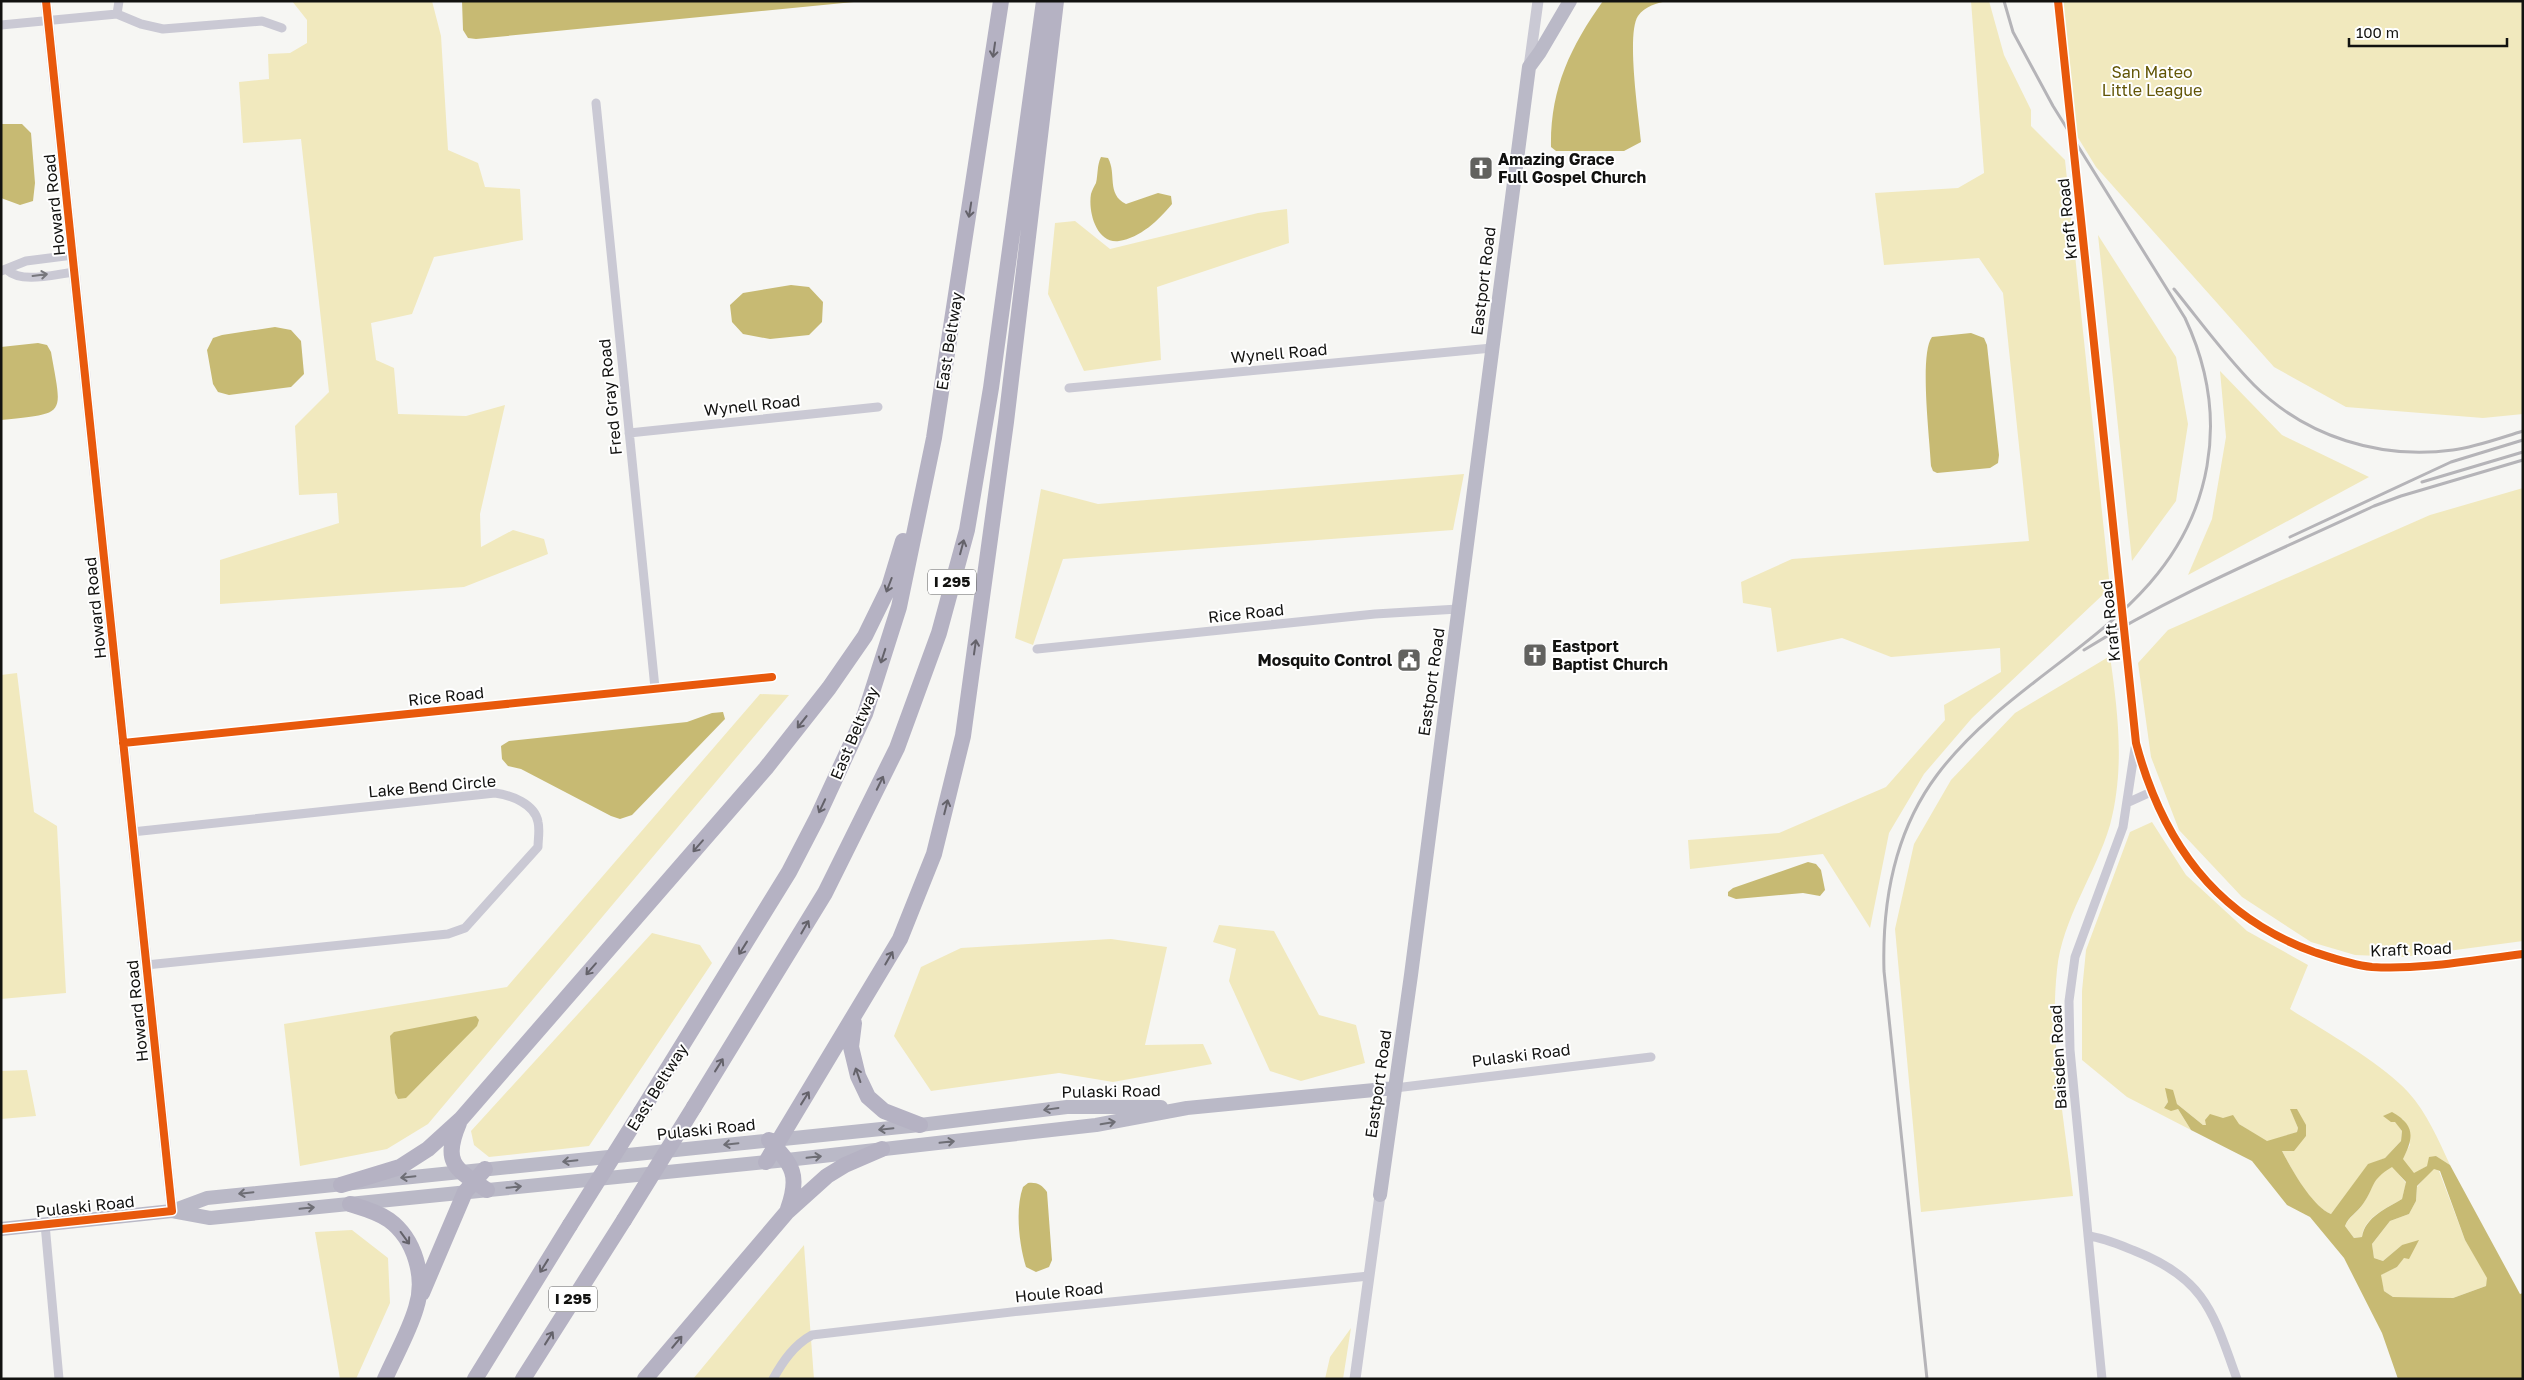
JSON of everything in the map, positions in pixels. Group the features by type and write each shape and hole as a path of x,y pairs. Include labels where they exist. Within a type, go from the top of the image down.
{"highway":[{"name":"East Beltway","path":"475,1379 788,872 817,818 865,714 899,607 934,438 1001,1"},
{"name":"I 295","path":"523,1379 624,1220 825,893 897,748 938,633 967,530 992,388 1044,1"},
{"path":"766,1162 775,1142 855,1016 900,940 934,854 963,736 1007,412 1056,1"},
{"path":"340,1185 400,1167 428,1149 461,1119 766,768 829,688 865,636 889,587 934,438"},
{"path":"855,1016 851,1047 858,1076 868,1097 884,1111 920,1126"},
{"path":"385,1379 417,1307 478,1183 460,1172 452,1159 451,1142 461,1119"},
{"path":"775,1142 787,1160 794,1177 795,1189 787,1212"},
{"path":"645,1379 787,1212 827,1176 845,1165 882,1149"},
{"path":"350,1204 388,1220 405,1238 418,1267 417,1307"}],"main road":[{"name":"Eastport Road","path":"1380,1195 1529,67 1540,52 1569,2"},
{"name":"Pulaski Road","path":"478,1183 787,1160 1096,1125 1187,1108 1395,1088"},
{"name":"Pulaski Road","path":"172,1211 210,1218 350,1204 478,1183 775,1142 1067,1107 1128,1106 1187,1108"},
{"name":"Pulaski Road","path":"1,1229 172,1211 207,1198 460,1172"}],"street":[{"name":"Howard Road","path":"46,1 172,1211"},
{"path":"116,14 118,1"},
{"path":"1529,67 1538,1"},
{"path":"1564,1 1569,2"},
{"name":"Kraft Road","path":"2058,1 2136,743 2151,792 2170,833 2190,863 2239,912 2263,929 2293,944 2345,962 2372,966 2423,964 2523,954"},
{"path":"1,25 116,14 141,24 163,29 262,20 282,28"},
{"name":"Fred Gray Road","path":"596,103 655,688"},
{"path":"73,255 26,261 13,264 4,270 13,276 27,277 75,272"},
{"name":"Wynell Road","path":"1069,388 1492,348"},
{"name":"Wynell Road","path":"629,433 878,407"},
{"name":"Rice Road","path":"1037,650 1366,615 1458,609"},
{"name":"Rice Road","path":"123,743 772,677"},
{"name":"Baisden Road","path":"2102,1379 2070,1050 2070,980 2080,938 2117,846 2129,802 2136,743"},
{"path":"2129,802 2151,792"},
{"name":"Lake Bend Circle","path":"132,832 495,793 507,794 527,804 538,821 538,847 465,928 448,934 146,965"},
{"name":"Pulaski Road","path":"1395,1088 1651,1058"},
{"name":"Eastport Road","path":"1355,1379 1380,1195"},
{"path":"45,1224 59,1379"},
{"path":"2088,1236 2101,1237 2147,1256 2175,1270 2190,1283 2199,1292 2214,1316 2237,1379"},
{"name":"Houle Road","path":"773,1379 788,1355 803,1339 812,1335 1139,1298 1369,1276"}],"green space":[{"path":"292,1 432,1 441,36 448,150 478,163 485,187 520,189 523,240 434,257 412,314 371,323 376,360 394,368 398,414 466,416 505,405 480,514 481,547 513,530 544,539 548,554 464,587 220,604 220,560 339,523 337,493 299,495 295,426 329,392 301,139 243,143 239,82 269,79 268,54 290,53 307,43 307,20"},
{"path":"1971,1 1989,1 2004,55 2031,110 2031,126 2065,160 2110,588 1972,718 1924,774 1889,833 1870,928 1823,854 1690,869 1688,840 1779,833 1886,787 1945,720 1944,705 2001,672 2000,648 1891,657 1842,638 1777,652 1771,608 1743,603 1741,582 1792,559 2029,541 2003,293 1979,258 1884,265 1875,193 1958,188 1984,173"},
{"name":"San Mateo Little League","path":"2063,1 2523,1 2523,414 2483,418 2346,407 2274,367 2096,167 2077,136"},
{"path":"1287,209 1289,243 1157,287 1161,360 1084,371 1048,294 1055,223 1075,221 1110,249 1258,213"},
{"path":"2098,235 2176,357 2188,424 2176,501 2132,561"},
{"path":"2220,371 2282,435 2369,477 2188,575 2212,519 2226,437"},
{"path":"1464,474 1453,530 1063,559 1033,645 1015,638 1041,489 1098,504"},
{"path":"2523,488 2523,941 2403,957 2355,955 2311,942 2242,897 2179,830 2151,757 2138,663 2168,630 2430,515"},
{"path":"2110,656 2119,740 2115,804 2104,843 2065,933 2057,970 2055,998 2056,1055 2073,1196 1921,1212 1895,929 1914,844 1951,780 2015,713"},
{"path":"17,673 34,812 57,826 66,993 1,999 1,675"},
{"path":"760,694 789,695 428,1124 387,1149 300,1166 284,1024 507,987"},
{"path":"2152,822 2186,875 2247,931 2308,965 2290,1009 2352,1048 2397,1081 2421,1109 2450,1165 2436,1156 2427,1166 2414,1174 2402,1159 2410,1145 2403,1119 2395,1121 2402,1131 2401,1141 2385,1158 2368,1165 2331,1214 2309,1196 2282,1151 2306,1136 2297,1109 2291,1110 2298,1128 2297,1132 2267,1142 2239,1124 2203,1125 2177,1104 2174,1096 2166,1089 2168,1102 2164,1108 2178,1109 2191,1130 2127,1097 2082,1060 2082,991 2086,950 2130,832"},
{"path":"1219,925 1274,931 1319,1015 1356,1025 1365,1063 1301,1081 1270,1071 1229,981 1236,949 1213,942"},
{"path":"652,933 700,945 712,963 589,1146 489,1157 474,1145 471,1131"},
{"path":"1111,939 1167,947 1145,1045 1203,1044 1212,1064 1113,1082 1059,1073 931,1091 894,1036 921,967 961,948"},
{"path":"27,1070 36,1116 1,1119 1,1071"},
{"path":"2392,1166 2406,1183 2402,1199 2377,1214 2367,1224 2362,1237 2354,1238 2345,1226 2363,1204 2376,1179"},
{"path":"2433,1168 2439,1171 2465,1240 2488,1278 2486,1286 2453,1298 2393,1297 2384,1291 2380,1275 2397,1267 2404,1257 2402,1245 2383,1261 2374,1258 2372,1244 2390,1221 2409,1214 2416,1201 2417,1187"},
{"path":"352,1230 388,1258 390,1303 356,1379 340,1379 315,1232"},
{"path":"804,1245 814,1379 693,1379"},
{"path":"1351,1328 1343,1379 1325,1379 1330,1357"}],"shaded area":[{"path":"462,1 864,1 476,39 468,38 463,30"},
{"path":"1603,1 1668,1 1644,10 1638,16 1635,26 1633,57 1641,142 1624,151 1556,151 1551,147 1554,107 1558,88 1572,52"},
{"path":"1,124 22,124 31,133 35,183 33,201 20,205 1,198"},
{"path":"1101,157 1108,158 1111,164 1116,195 1126,204 1158,193 1171,196 1172,204 1161,216 1142,232 1127,239 1111,241 1104,237 1099,232 1092,217 1091,194 1096,183"},
{"path":"791,285 809,287 823,302 822,322 809,335 770,339 743,334 732,322 730,305 743,293"},
{"path":"275,327 291,330 301,341 304,374 291,387 229,395 218,392 213,384 207,350 213,338"},
{"path":"1971,333 1984,338 1987,345 1999,455 1998,463 1990,468 1937,473 1933,471 1931,466 1927,419 1926,361 1928,346 1932,337"},
{"path":"38,343 47,345 51,352 58,400 55,407 49,412 39,415 1,420 1,347"},
{"path":"723,712 725,719 632,815 620,819 521,769 508,766 502,759 501,746 509,741 687,722 712,713"},
{"path":"1808,862 1816,864 1821,870 1825,890 1820,896 1803,893 1736,899 1728,896 1728,892 1733,888"},
{"path":"476,1016 479,1020 477,1026 406,1098 398,1099 395,1093 390,1036 394,1032"},
{"path":"2165,1088 2173,1090 2177,1104 2203,1125 2206,1125 2205,1120 2210,1114 2223,1118 2233,1115 2239,1124 2267,1141 2297,1132 2298,1128 2290,1109 2297,1109 2306,1125 2306,1136 2294,1151 2282,1151 2310,1196 2324,1210 2331,1214 2368,1164 2385,1158 2401,1141 2402,1131 2395,1122 2391,1122 2383,1116 2392,1112 2400,1117 2410,1132 2409,1144 2403,1159 2414,1173 2427,1166 2429,1157 2436,1156 2450,1165 2520,1294 2523,1293 2523,1379 2398,1379 2382,1333 2344,1258 2310,1217 2287,1205 2252,1161 2191,1130 2178,1109 2171,1111 2164,1108 2168,1102","holes":["2392,1167 2406,1182 2402,1199 2372,1219 2367,1224 2362,1237 2354,1238 2345,1226 2363,1204 2376,1180","2434,1169 2440,1171 2465,1240 2487,1278 2486,1286 2453,1298 2393,1297 2384,1291 2381,1275 2397,1267 2404,1258 2409,1259 2419,1240 2402,1245 2383,1261 2374,1258 2372,1244 2390,1221 2409,1214 2416,1201 2417,1186"]},
{"path":"1028,1183 1039,1185 1047,1192 1052,1260 1049,1267 1036,1272 1026,1267 1021,1248 1019,1227 1021,1196 1023,1187"}],"railway":[{"path":"1927,1379 1884,971 1884,945 1889,893 1901,843 1923,797 1937,775 1972,735 2011,700 2094,636 2132,602 2165,564 2191,519 2207,466 2210,447 2208,391 2199,354 2185,318 2053,106 2013,32 2004,1"},
{"path":"2174,289 2254,385 2275,403 2321,431 2346,441 2372,448 2426,452 2470,447 2523,431"},
{"path":"2290,537 2451,462 2523,440"},
{"path":"2422,482 2523,452"},
{"path":"2084,650 2119,629 2190,592 2374,506 2401,496 2523,460"}],"cycle path":[{"path":"1,1229 172,1211 46,1"},
{"path":"2058,1 2136,743 2147,779 2161,812 2178,843 2198,871 2221,896 2248,918 2279,937 2314,952 2357,965 2391,968 2448,964 2523,954"},
{"path":"123,743 772,677"}],"place":[{"name":"Amazing Grace Full Gospel Church","path":"1481,168"},
{"name":"Eastport Baptist Church","path":"1535,655"},
{"name":"Mosquito Control","path":"1409,660"}]}
